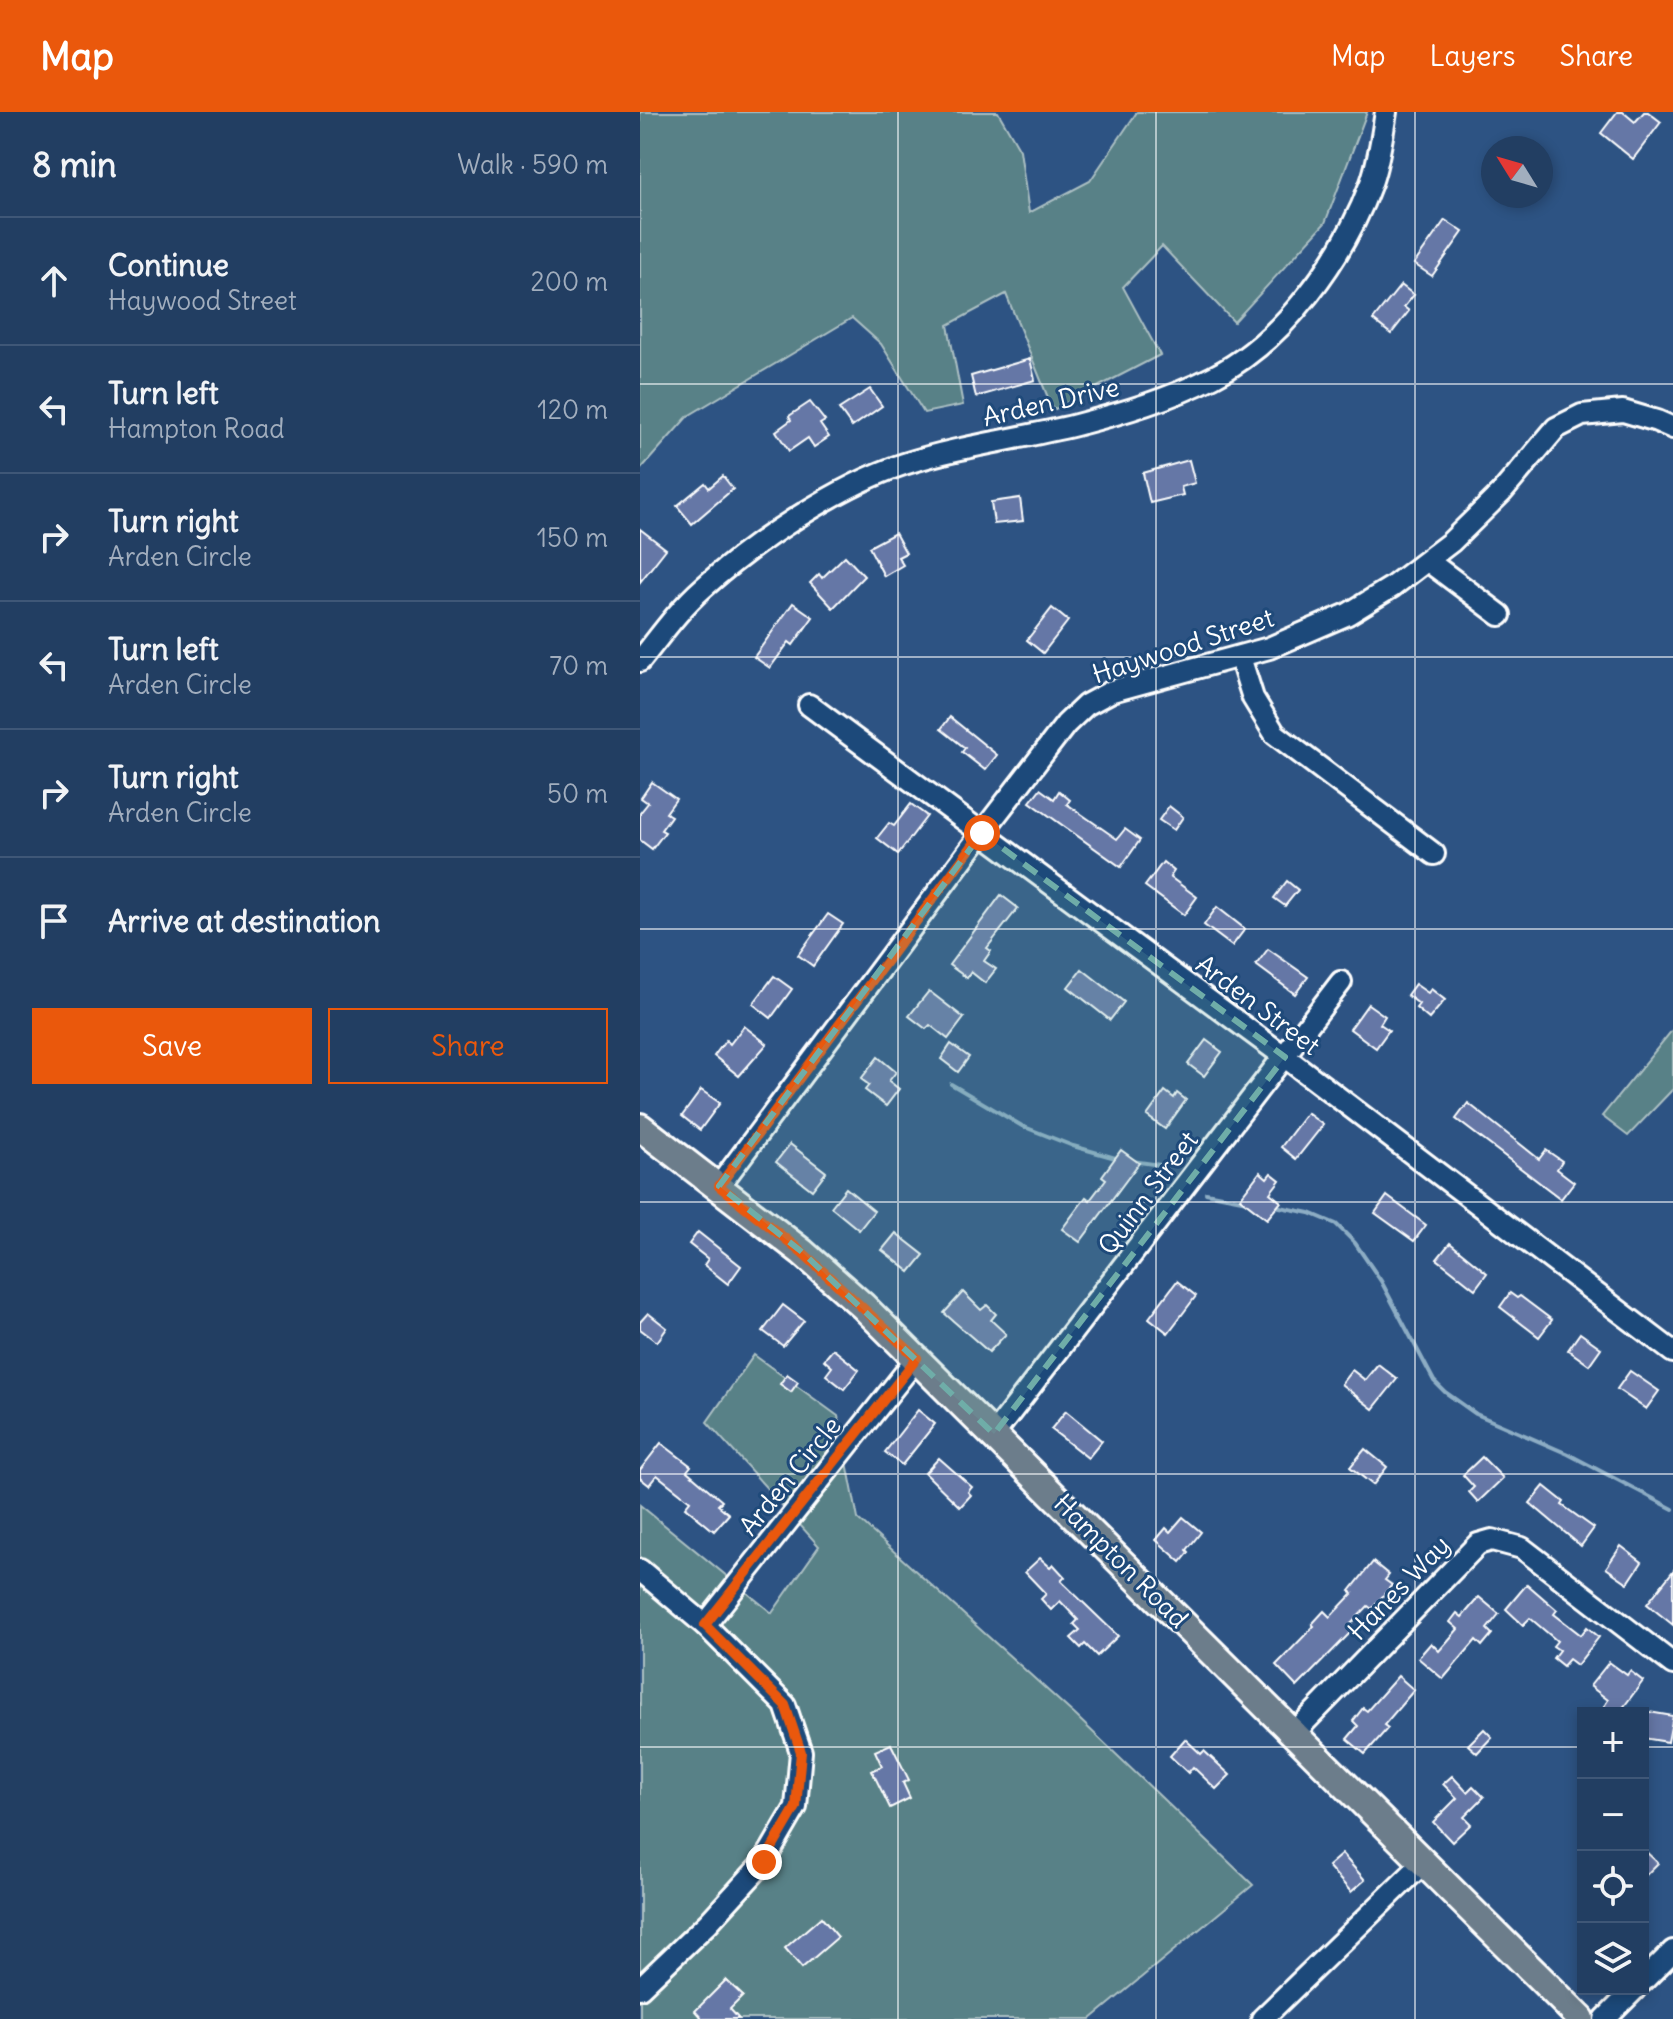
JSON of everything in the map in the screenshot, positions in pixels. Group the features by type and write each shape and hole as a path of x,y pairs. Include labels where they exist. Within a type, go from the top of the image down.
{"main road":[{"name":"Hampton Road","path":"640,1127 802,1252 917,1358 1581,2019"}],"street":[{"name":"Arden Drive","path":"640,661 684,607 740,558 784,527 878,474 942,453 1077,424 1139,407 1214,377 1244,358 1294,313 1343,241 1372,180 1386,112"},
{"name":"Haywood Street","path":"719,1186 982,833 1066,724 1086,705 1112,691 1269,648 1348,614 1428,561 1502,492 1556,428 1582,415 1623,411 1673,428"},
{"path":"1428,561 1500,615"},
{"path":"1240,657 1253,698 1275,734 1434,854"},
{"name":"Arden Street","path":"809,705 1285,1057 1673,1352"},
{"name":"Quinn Street","path":"994,1434 1341,982"},
{"name":"Arden Circle","path":"705,1625 917,1358"},
{"name":"Hanes Way","path":"1294,1733 1478,1544 1492,1540 1522,1548 1673,1664"},
{"path":"640,1570 705,1625 785,1705 801,1752 796,1807 764,1862 708,1923 640,1988"},
{"path":"1262,2019 1423,1863"},
{"path":"1649,1975 1673,1951"},
{"path":"1605,2019 1629,1995"}],"highlighted area":[{"path":"982,833 1285,1057 994,1434 802,1252 719,1186"}],"green space":[{"path":"640,112 998,112 1020,150 1029,213 1090,181 1137,112 1367,112 1325,223 1234,322 1162,246 1123,287 1160,355 1053,410 1006,294 948,325 963,405 924,413 881,344 852,318 688,416 640,470"},
{"path":"1673,1029 1673,1089 1628,1136 1602,1116"},
{"path":"754,1355 838,1416 858,1519 1076,1716 1253,1885 1091,2019 640,2019 640,1505 772,1613 819,1546 707,1422"}],"building":[{"path":"1617,112 1623,112 1635,122 1644,112 1648,112 1661,122 1633,159 1601,133"},
{"path":"1445,220 1463,232 1432,276 1414,264"},
{"path":"1401,285 1414,295 1404,307 1409,311 1391,334 1373,320"},
{"path":"1030,359 1035,380 976,397 971,376"},
{"path":"870,389 882,406 852,427 839,409"},
{"path":"810,402 825,421 820,424 829,437 814,447 808,438 789,451 776,431 791,420 789,416"},
{"path":"1189,460 1195,483 1181,487 1183,495 1150,503 1143,473"},
{"path":"723,476 733,489 692,524 677,506 705,483 709,488"},
{"path":"1020,498 1023,521 994,524 991,502"},
{"path":"640,529 666,549 640,582"},
{"path":"895,533 906,553 898,557 903,565 884,576 869,547"},
{"path":"845,556 864,576 833,608 810,583 819,574 822,578"},
{"path":"793,603 813,617 793,645 789,642 770,668 754,657"},
{"path":"1052,608 1068,621 1043,653 1027,640"},
{"path":"950,717 997,755 985,770 962,752 965,748 941,729"},
{"path":"652,782 676,799 666,813 671,816 661,830 665,832 652,849 640,840 640,813 648,803 641,798"},
{"path":"1040,789 1054,799 1059,791 1070,800 1067,804 1117,839 1125,829 1140,840 1121,867 1030,802"},
{"path":"911,804 927,816 898,854 877,838 889,823 894,826"},
{"path":"1169,806 1183,817 1174,830 1159,820"},
{"path":"1163,862 1174,871 1170,877 1197,897 1184,915 1145,886"},
{"path":"1287,881 1298,890 1285,906 1274,898"},
{"path":"1001,895 1018,908 987,948 991,951 984,961 996,969 985,983 971,972 967,978 949,965"},
{"path":"1217,907 1245,929 1232,946 1204,925"},
{"path":"828,914 843,924 813,966 798,955"},
{"path":"1268,949 1308,977 1295,994 1256,965"},
{"path":"1082,969 1124,1002 1110,1020 1068,987"},
{"path":"774,976 792,989 771,1018 753,1004"},
{"path":"1415,984 1428,993 1431,989 1445,1000 1429,1019 1416,1008 1419,1004 1407,995"},
{"path":"929,991 964,1018 948,1039 930,1025 926,1029 909,1016"},
{"path":"1368,1004 1385,1016 1380,1024 1389,1030 1376,1048 1350,1029"},
{"path":"744,1026 767,1044 739,1076 714,1056 726,1040 730,1044"},
{"path":"1206,1040 1222,1052 1204,1076 1188,1064"},
{"path":"951,1044 969,1057 958,1072 941,1059"},
{"path":"878,1057 896,1072 889,1081 899,1089 886,1106 865,1090 869,1085 861,1079"},
{"path":"701,1090 720,1103 700,1130 682,1116"},
{"path":"1165,1091 1174,1098 1177,1093 1186,1100 1165,1129 1147,1116"},
{"path":"1468,1103 1539,1159 1546,1150 1562,1161 1557,1169 1574,1182 1561,1199 1456,1119"},
{"path":"1307,1113 1323,1125 1296,1159 1281,1147"},
{"path":"790,1144 826,1172 812,1190 776,1162"},
{"path":"1121,1150 1139,1163 1080,1242 1062,1229 1086,1197 1090,1200 1106,1179 1102,1176"},
{"path":"1260,1172 1267,1178 1271,1173 1280,1180 1270,1193 1281,1202 1267,1219 1240,1198"},
{"path":"846,1188 874,1211 859,1230 831,1207"},
{"path":"1387,1196 1426,1225 1414,1241 1375,1213"},
{"path":"698,1232 741,1266 728,1284 704,1265 708,1259 689,1244"},
{"path":"896,1233 924,1255 910,1272 882,1250"},
{"path":"1450,1243 1487,1273 1475,1289 1437,1259"},
{"path":"1177,1281 1196,1296 1168,1333 1149,1318"},
{"path":"963,1292 981,1310 987,1305 996,1314 991,1320 1006,1334 989,1352 944,1313"},
{"path":"1510,1293 1517,1298 1520,1296 1552,1320 1539,1337 1500,1307"},
{"path":"783,1305 804,1321 783,1346 763,1331"},
{"path":"648,1313 667,1328 657,1342 640,1329 640,1322"},
{"path":"1580,1333 1601,1348 1589,1365 1568,1350"},
{"path":"833,1349 859,1370 844,1389 826,1375 832,1367 824,1360"},
{"path":"1378,1364 1397,1379 1373,1409 1341,1384 1352,1370 1365,1380"},
{"path":"1630,1371 1659,1391 1646,1409 1617,1389"},
{"path":"787,1374 798,1382 791,1392 780,1384"},
{"path":"918,1410 935,1424 902,1465 885,1452"},
{"path":"1066,1411 1102,1441 1088,1458 1051,1429"},
{"path":"661,1443 691,1466 687,1471 722,1501 718,1505 729,1514 714,1531 685,1507 690,1501 657,1475 649,1485 640,1478 640,1470"},
{"path":"1365,1449 1387,1467 1373,1485 1350,1467"},
{"path":"1482,1457 1503,1478 1478,1502 1469,1492 1474,1487 1463,1475"},
{"path":"939,1458 972,1487 968,1492 971,1495 960,1507 925,1473"},
{"path":"1544,1486 1564,1502 1562,1505 1594,1528 1581,1546 1530,1503"},
{"path":"1183,1517 1201,1532 1181,1562 1156,1540 1166,1528 1170,1532"},
{"path":"1621,1546 1642,1562 1628,1583 1606,1568"},
{"path":"1040,1558 1050,1567 1053,1564 1065,1577 1061,1581 1118,1636 1097,1656 1085,1644 1081,1648 1071,1638 1080,1630 1074,1624 1078,1620 1060,1601 1051,1610 1041,1599 1046,1594 1025,1572"},
{"path":"1373,1562 1389,1575 1385,1580 1392,1585 1372,1609 1368,1606 1348,1627 1352,1631 1297,1687 1276,1665 1314,1626 1312,1624 1324,1611 1330,1617 1353,1593 1350,1591"},
{"path":"1673,1571 1673,1625 1647,1604"},
{"path":"1527,1584 1557,1610 1554,1614 1581,1635 1587,1627 1599,1637 1577,1665 1569,1659 1563,1666 1553,1658 1559,1650 1553,1646 1557,1641 1530,1618 1523,1625 1506,1609"},
{"path":"1479,1597 1499,1614 1487,1629 1492,1634 1482,1646 1476,1640 1443,1679 1418,1658 1431,1643 1439,1651 1458,1629 1450,1622 1457,1613 1462,1617"},
{"path":"1609,1662 1627,1675 1630,1671 1643,1681 1624,1707 1604,1707 1608,1700 1590,1686"},
{"path":"1398,1676 1414,1690 1384,1725 1388,1728 1365,1754 1347,1739 1358,1726 1353,1721 1363,1708 1367,1711"},
{"path":"1649,1712 1673,1716 1668,1742 1649,1739"},
{"path":"1484,1729 1492,1737 1477,1753 1468,1745"},
{"path":"1185,1739 1201,1754 1204,1751 1230,1775 1216,1789 1193,1767 1188,1773 1170,1756"},
{"path":"891,1744 909,1780 903,1783 910,1798 890,1808 872,1771 882,1766 875,1751"},
{"path":"1452,1776 1467,1792 1473,1786 1484,1797 1464,1817 1471,1824 1452,1842 1433,1822 1457,1798 1443,1784"},
{"path":"1342,1854 1365,1880 1351,1892 1328,1866"},
{"path":"1649,1855 1658,1863 1649,1872"},
{"path":"821,1917 838,1937 802,1968 785,1948"},
{"path":"726,1980 743,1996 730,2009 739,2019 702,2019 695,2011"}],"waterway":[{"path":"951,1084 1022,1126 1073,1146 1119,1159"},
{"path":"1132,1161 1167,1166"},
{"path":"1206,1193 1247,1201"},
{"path":"1275,1206 1310,1213 1336,1224 1355,1243 1381,1281 1434,1381 1445,1392 1476,1414 1568,1454 1673,1509"}],"route":[{"path":"764,1862 796,1807 801,1752 785,1705 705,1625 917,1358 802,1252 719,1186 982,833"}]}
